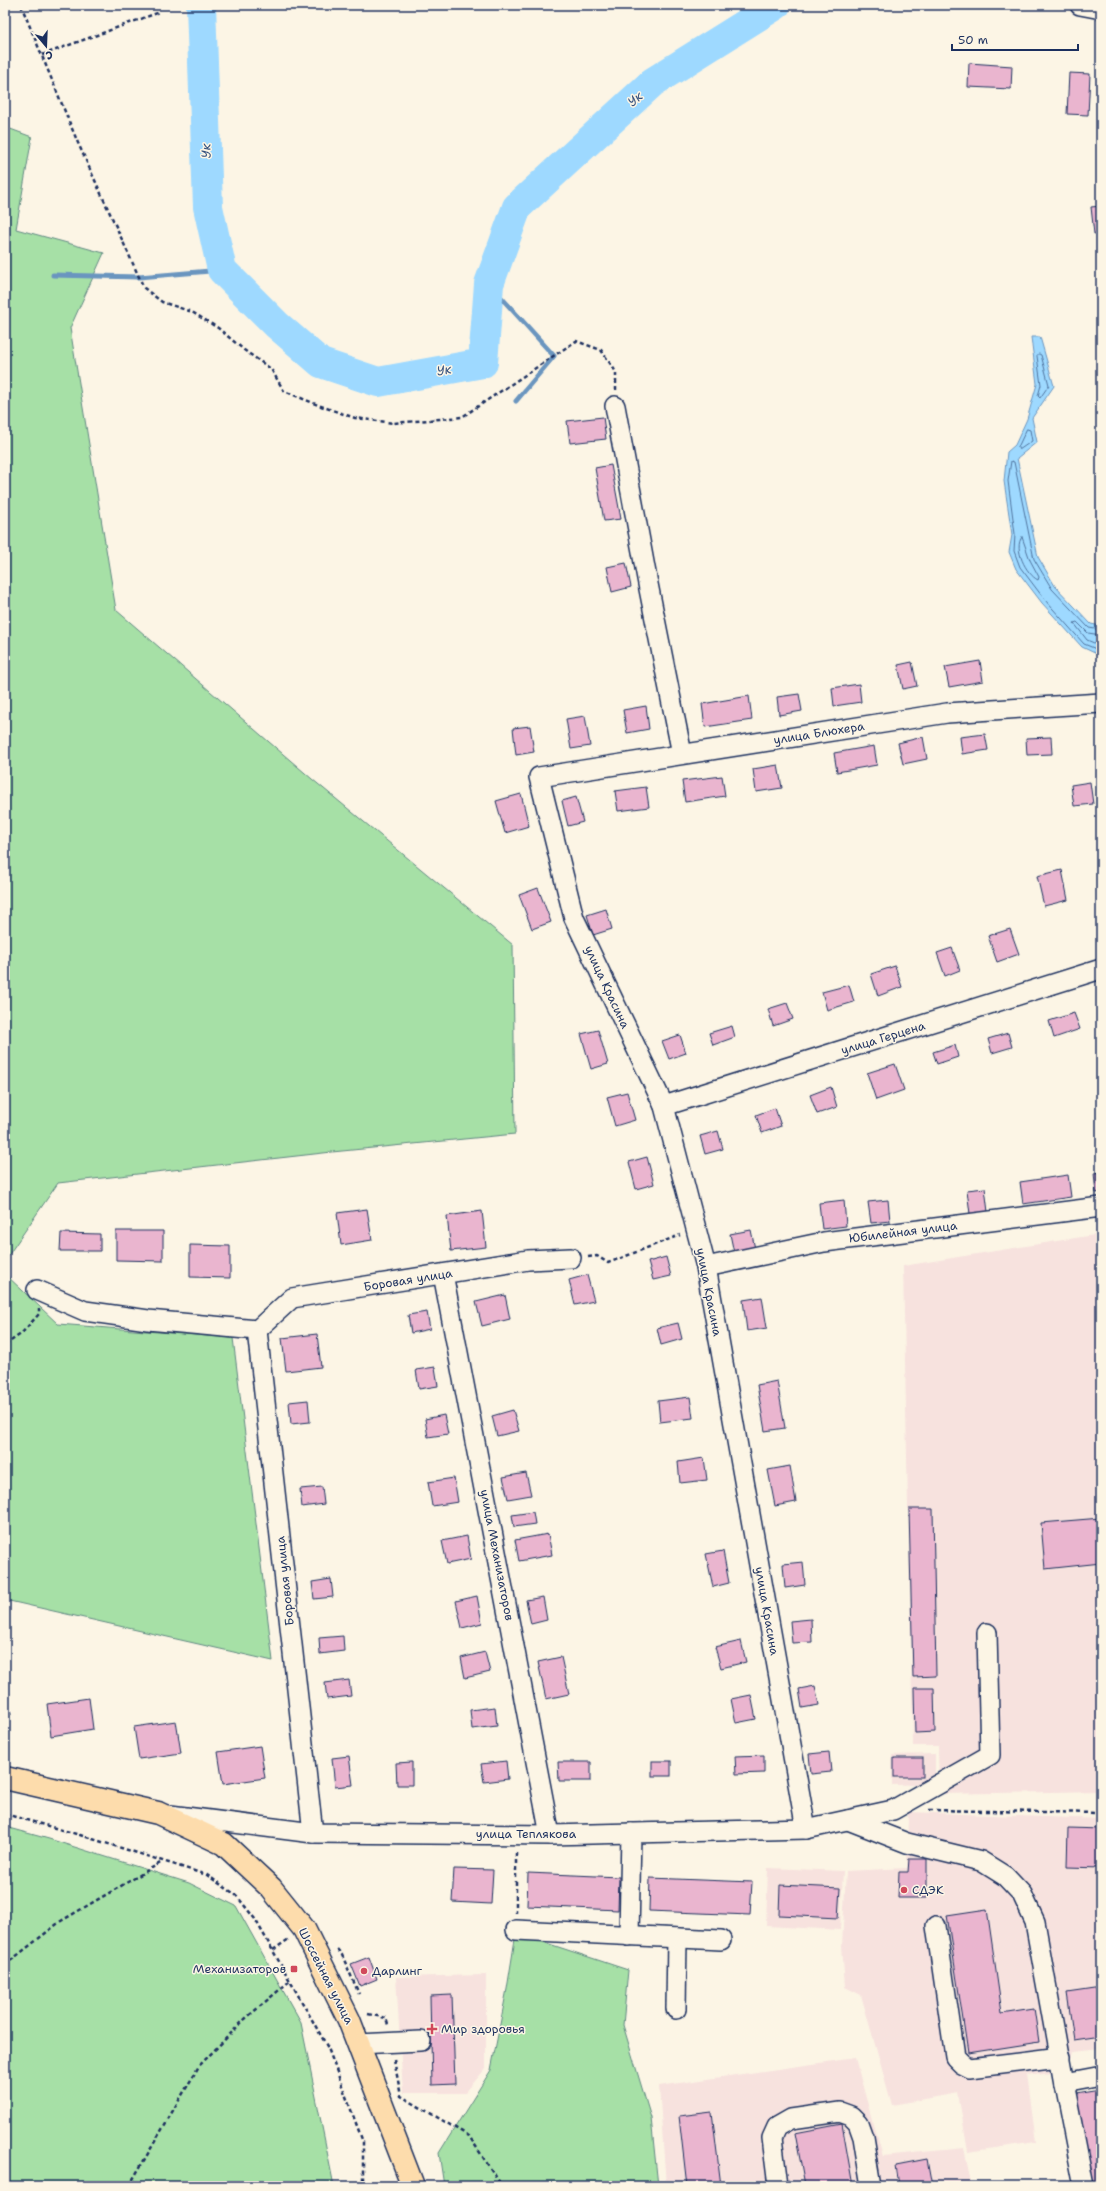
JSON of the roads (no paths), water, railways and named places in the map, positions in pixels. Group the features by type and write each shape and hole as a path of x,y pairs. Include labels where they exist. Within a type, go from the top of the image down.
{"main road":[{"name":"Шоссейная улица","path":"5,1778 158,1813 224,1844 271,1888 304,1929 349,2020 407,2180"}],"street":[{"path":"1080,5 1101,9"},
{"path":"615,406 648,584 682,754"},
{"name":"улица Блюхера","path":"539,777 947,713 1101,703"},
{"name":"улица Красина","path":"539,777 574,918 664,1106 706,1267 806,1829"},
{"name":"улица Герцена","path":"664,1106 1101,969"},
{"name":"Юбилейная улица","path":"706,1267 824,1242 1101,1207"},
{"name":"Боровая улица","path":"313,1833 257,1330 292,1298 528,1260 571,1258"},
{"name":"улица Механизаторов","path":"443,1274 550,1835"},
{"path":"37,1290 85,1311 148,1320 257,1330"},
{"name":"улица Теплякова","path":"158,1813 313,1833 550,1835 806,1829 848,1820 893,1810 990,1756 987,1633"},
{"path":"848,1820 907,1843 981,1861 1005,1876 1022,1894 1035,1922 1084,2186"},
{"path":"629,1936 631,1833"},
{"path":"936,1926 955,2057 962,2064 970,2068 983,2068 1060,2056"},
{"path":"516,1930 721,1940"},
{"path":"676,2009 677,1938"},
{"path":"358,2044 420,2041"},
{"path":"1064,2082 1101,2076"},
{"path":"778,2186 772,2138 777,2127 791,2119 840,2112 851,2116 858,2123 863,2137 871,2186"}],"water":[{"path":"1031,337 1040,337 1054,386 1032,418 1037,442 1017,458 1038,557 1055,586 1091,624 1101,626 1101,656 1082,647 1042,603 1016,569 1009,552 1012,535 1004,481 1007,452 1015,445 1027,419 1037,384"}],"waterway":[{"name":"Ук","path":"201,5 208,207 222,270 277,325 321,363 378,382 483,363 489,284 517,207 653,82 776,5"},
{"path":"53,275 139,277 222,270"},
{"path":"489,284 554,356 516,401"}],"place":[{"name":"СДЭК","path":"904,1890"},
{"name":"Механизаторов","path":"294,1969"},
{"name":"Дарлинг","path":"364,1971"},
{"name":"Мир здоровья","path":"432,2029"}]}
